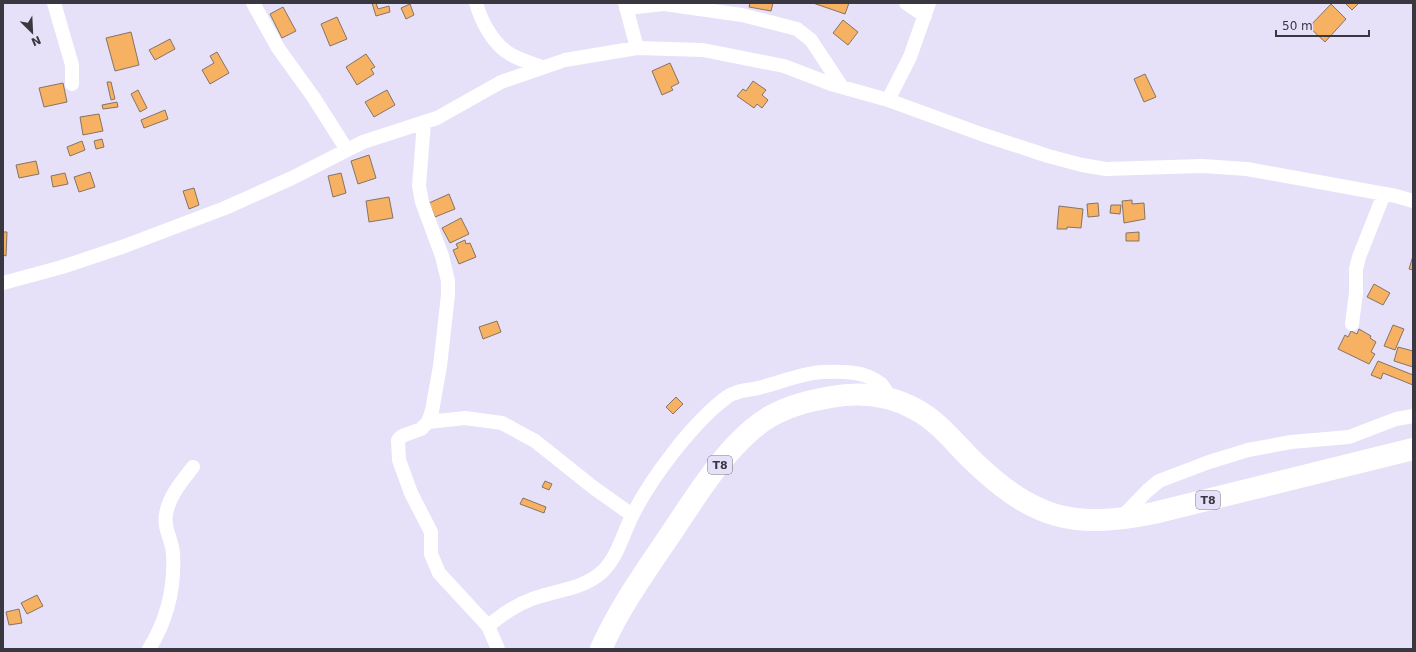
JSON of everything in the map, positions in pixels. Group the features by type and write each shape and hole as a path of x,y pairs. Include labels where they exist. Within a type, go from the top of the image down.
{"highway":[{"name":"T8","path":"601,649 634,588 710,477 737,443 778,412 803,403 846,394 867,394 914,408 938,424 985,472 1006,489 1034,506 1058,516 1088,521 1120,519 1154,513 1413,449"}],"street":[{"path":"54,3 72,65 72,84"},
{"path":"253,3 278,48 314,98 346,150"},
{"path":"476,3 483,22 499,45 508,53 542,67"},
{"path":"888,100 910,57 927,10 906,3"},
{"path":"637,48 625,6 664,4 742,15 797,29 811,40 842,87"},
{"path":"3,283 62,267 168,231 245,199 363,142 424,122 466,103 500,82 565,60 637,48 704,50 784,66 842,87 888,100 981,134 1048,156 1082,165 1106,169 1202,166 1247,169 1384,194 1413,201"},
{"path":"424,122 419,186 422,202 442,256 448,281 448,295 436,390 428,422"},
{"path":"1352,324 1356,293 1356,269 1359,257 1384,194"},
{"path":"488,626 513,608 532,599 586,583 602,572 623,539 632,515 675,450 712,411 728,397 740,390 755,389 815,372 836,371 855,373 871,378 882,385 891,400"},
{"path":"1120,519 1147,491 1159,481 1209,462 1248,450 1291,442 1350,437 1389,421 1413,416"},
{"path":"498,649 488,626 439,573 431,554 431,532 412,493 399,460 398,440 402,436 421,428 428,422 465,418 502,423 535,441 594,488 632,515"},
{"path":"149,649 165,618 172,587 173,552 166,529 165,516 169,502 193,467"}],"building":[{"path":"372,3 376,3 378,9 389,6 390,12 376,16"},
{"path":"750,3 773,3 771,11 749,7"},
{"path":"813,3 849,3 845,14"},
{"path":"1345,3 1359,3 1352,10"},
{"path":"410,4 414,15 406,19 401,8"},
{"path":"1331,4 1346,19 1325,42 1309,27"},
{"path":"283,7 296,31 282,38 270,14"},
{"path":"337,17 347,39 330,46 321,24"},
{"path":"843,20 858,32 848,45 833,33"},
{"path":"131,32 139,65 115,71 106,38"},
{"path":"170,39 175,49 155,60 149,50"},
{"path":"217,52 229,73 210,84 202,70 214,63 210,56"},
{"path":"366,54 375,67 371,69 374,74 357,85 346,67"},
{"path":"670,63 679,83 671,87 673,90 662,95 652,71"},
{"path":"1145,74 1156,97 1144,102 1134,79"},
{"path":"753,81 766,90 762,95 768,100 762,108 757,104 754,108 737,96 743,89 746,91"},
{"path":"107,82 111,82 115,99 111,100"},
{"path":"63,83 67,102 44,107 39,88"},
{"path":"138,90 147,108 140,112 131,94"},
{"path":"387,90 395,105 374,117 365,102"},
{"path":"117,102 118,107 103,109 102,105"},
{"path":"165,110 168,119 144,128 141,120"},
{"path":"99,114 103,131 83,135 80,117"},
{"path":"102,139 104,147 96,149 94,141"},
{"path":"82,141 85,150 70,156 67,147"},
{"path":"369,155 376,178 358,184 351,161"},
{"path":"36,161 39,174 19,178 16,165"},
{"path":"90,172 95,187 79,192 74,177"},
{"path":"65,173 68,184 53,187 51,176"},
{"path":"341,173 346,193 333,197 328,176"},
{"path":"194,188 199,205 189,209 183,191"},
{"path":"449,194 455,209 435,217 429,203"},
{"path":"389,197 393,218 369,222 366,201"},
{"path":"1132,200 1132,204 1144,203 1145,219 1124,223 1122,201"},
{"path":"1098,203 1099,216 1088,217 1087,204"},
{"path":"1111,205 1121,205 1120,214 1110,213"},
{"path":"1059,206 1083,209 1081,228 1067,227 1067,229 1057,229"},
{"path":"461,218 469,234 450,243 442,228"},
{"path":"3,232 7,232 6,256 3,255"},
{"path":"1139,232 1139,241 1126,241 1126,233"},
{"path":"465,240 466,244 470,243 476,257 459,264 453,250 458,248 456,244"},
{"path":"1413,256 1413,270 1409,269"},
{"path":"1374,284 1390,293 1383,305 1367,297"},
{"path":"497,321 501,332 483,339 479,327"},
{"path":"1393,325 1404,329 1395,350 1384,346"},
{"path":"1359,329 1371,336 1370,338 1376,342 1371,352 1375,354 1369,364 1338,349 1345,335 1348,337 1351,331 1357,334"},
{"path":"1398,347 1413,351 1413,367 1394,361"},
{"path":"1378,361 1413,375 1413,385 1383,373 1381,379 1371,375"},
{"path":"676,397 683,404 673,414 666,407"},
{"path":"545,481 552,484 549,490 542,487"},
{"path":"523,498 546,507 544,513 520,504"},
{"path":"37,595 43,606 27,614 21,603"},
{"path":"19,609 22,623 9,625 6,612"}]}
